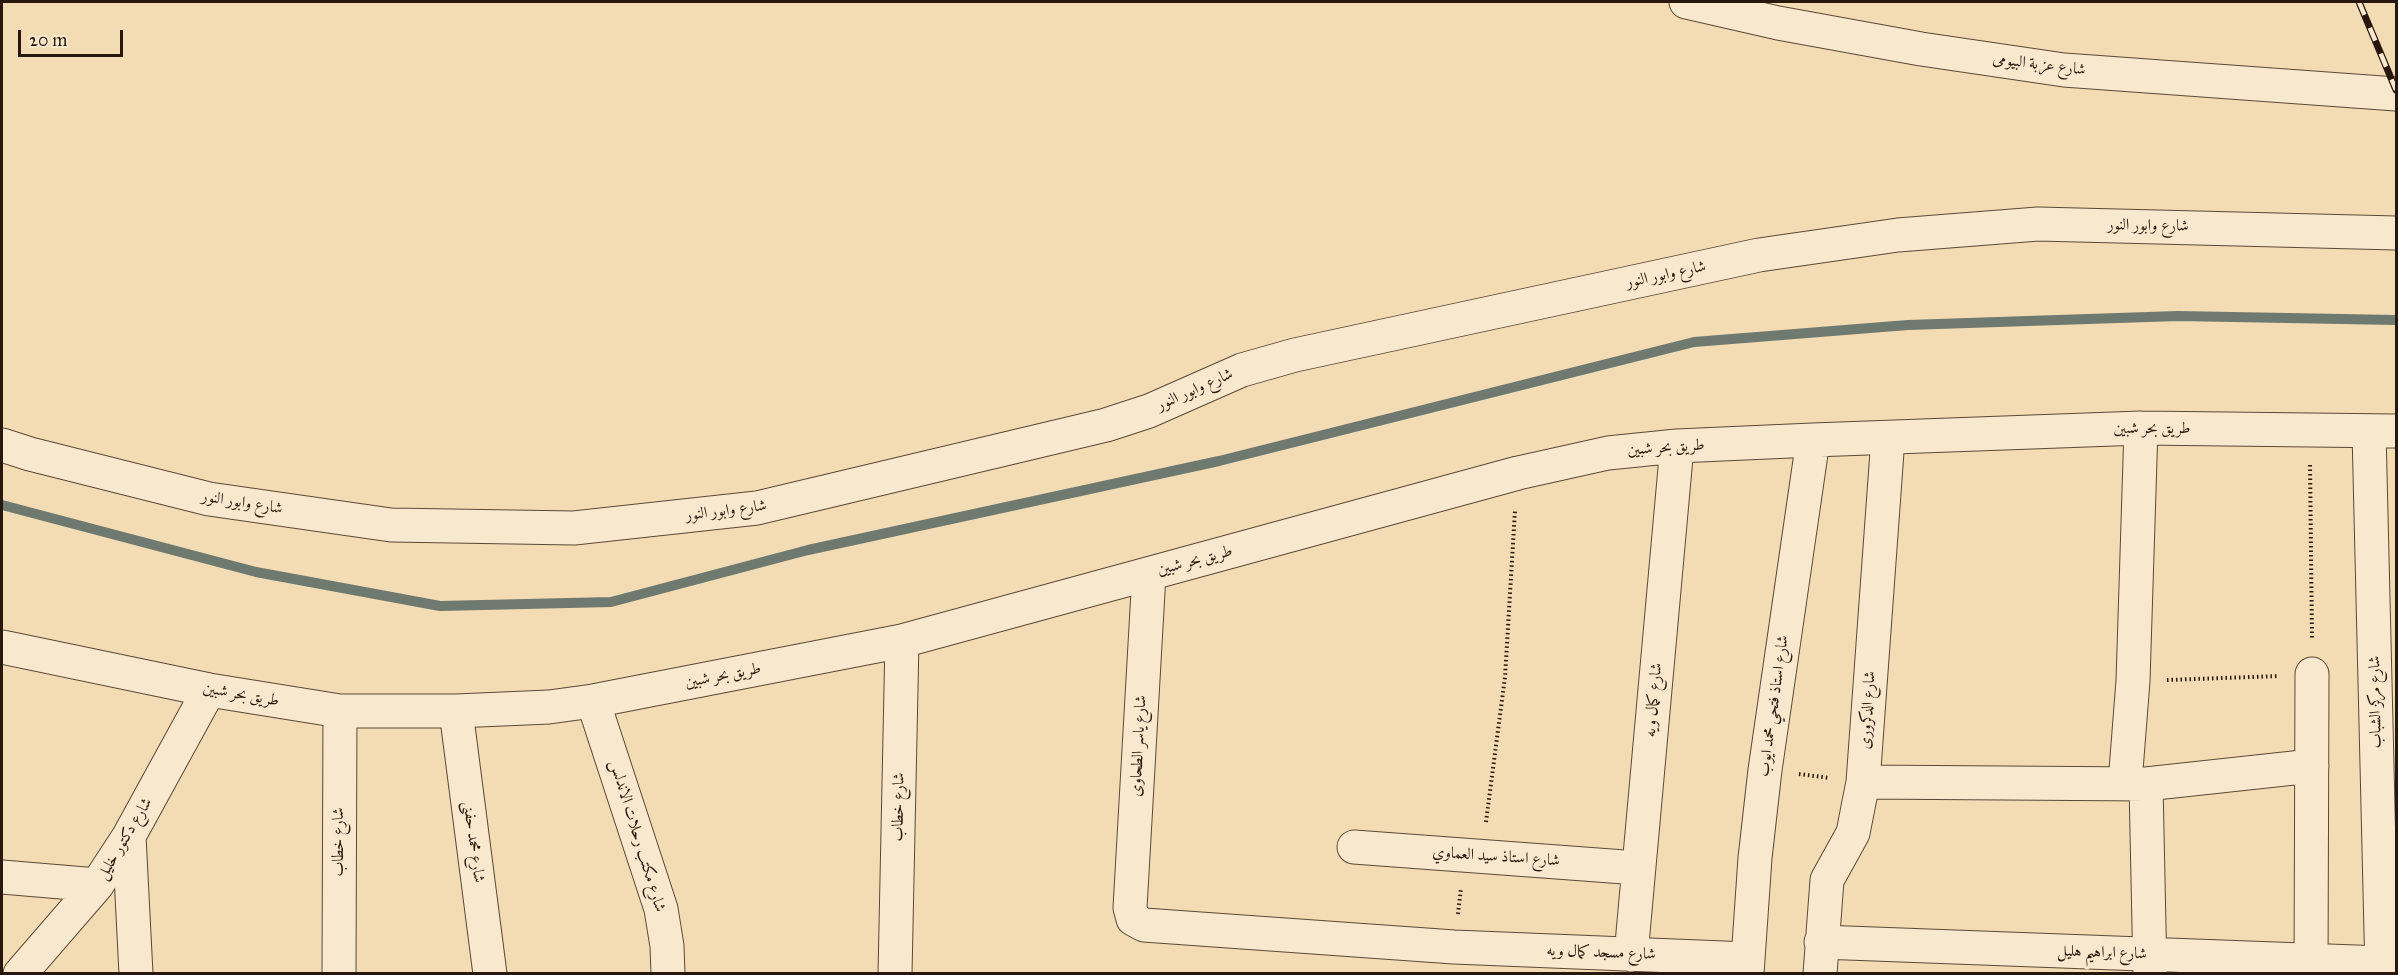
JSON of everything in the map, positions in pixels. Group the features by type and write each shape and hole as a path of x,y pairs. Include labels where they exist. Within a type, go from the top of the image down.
{"street":[{"name":"شارع عزبة البيومى","path":"1686,2 1778,23 1921,49 2064,70 2397,94"},
{"name":"شارع وابور النور","path":"2,445 220,501 390,525 574,528 757,508 1106,425 1149,411 1242,370 1294,355 1760,255 1898,235 2038,224 2397,232"},
{"name":"طريق بحر شبين","path":"2,647 209,690 340,711 456,711 549,707 593,701 902,641 1518,473 1608,453 1677,446 2141,428 2383,431"},
{"path":"2141,428 2133,681 2136,783 2150,964"},
{"name":"شارع مركز الشباب","path":"2382,968 2383,431"},
{"name":"شارع الدكرورى","path":"1821,958 1827,880 1853,833 1863,782 1888,438"},
{"name":"شارع استاذ فتحي محمد ايوب","path":"1747,966 1765,770 1813,440"},
{"name":"شارع كمال ويه","path":"1631,955 1677,446"},
{"name":"شارع ياسر الطحاوى","path":"1133,919 1130,908 1149,574"},
{"name":"شارع خطاب","path":"895,974 902,641"},
{"path":"2311,967 2312,675"},
{"name":"شارع دكتور خليل","path":"20,974 97,885 129,836 209,690"},
{"name":"شارع مكتب رحلات الاندلس","path":"593,701 661,909 667,946 668,974"},
{"name":"شارع خطاب","path":"339,974 340,711"},
{"name":"شارع محمد حفنى","path":"456,711 490,974"},
{"path":"1863,782 2136,783 2312,766"},
{"path":"129,836 136,974"},
{"name":"شارع استاذ سيد العماوي","path":"1354,847 1638,868"},
{"path":"2,877 97,885"},
{"name":"شارع مسجد كمال ويه","path":"1133,919 1144,925 1454,947 1631,955 1747,966"},
{"name":"شارع ابراهيم هليل","path":"1821,958 2382,968"}],"path":[{"path":"2133,681 2312,675 2309,430"},
{"path":"1454,947 1505,677 1518,473"},
{"path":"1765,770 1863,782"}],"waterway":[{"path":"2,505 256,572 440,606 611,602 808,550 1219,461 1694,342 1908,325 2178,316 2396,320"}],"railway":[{"path":"2359,2 2396,90"}]}
